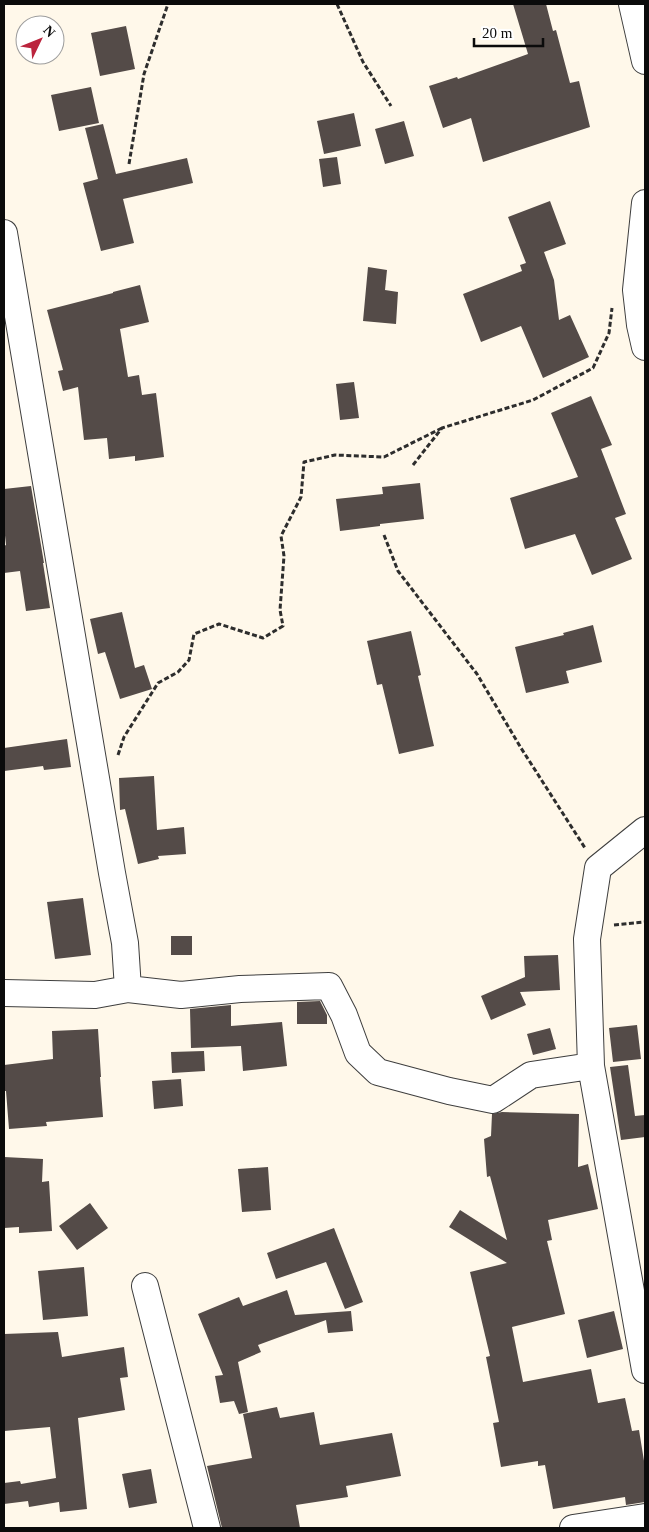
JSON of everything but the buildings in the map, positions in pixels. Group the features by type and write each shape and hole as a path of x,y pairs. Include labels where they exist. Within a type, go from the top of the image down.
{"street":[{"path":"632,4 645,61"},
{"path":"645,203 636,290 640,325 645,347"},
{"path":"4,233 125,943 128,989"},
{"path":"645,830 598,868 587,939 591,1066 645,1370"},
{"path":"4,993 95,995 128,989 181,995 240,989 329,986 344,1015 358,1053 378,1072 449,1091 492,1100 531,1075 591,1066"},
{"path":"144,1286 207,1528"},
{"path":"574,1528 645,1517"}],"path":[{"path":"129,164 144,74 168,4"},
{"path":"337,4 363,62 391,106"},
{"path":"118,756 124,737 158,683 178,672 189,660 194,634 219,624 263,638 283,626 280,610 284,556 281,536 300,497 304,462 334,455 384,457 442,428 533,400 593,368 609,333 612,306"},
{"path":"413,465 442,428"},
{"path":"384,535 398,571 477,674 521,748 598,868"}]}
